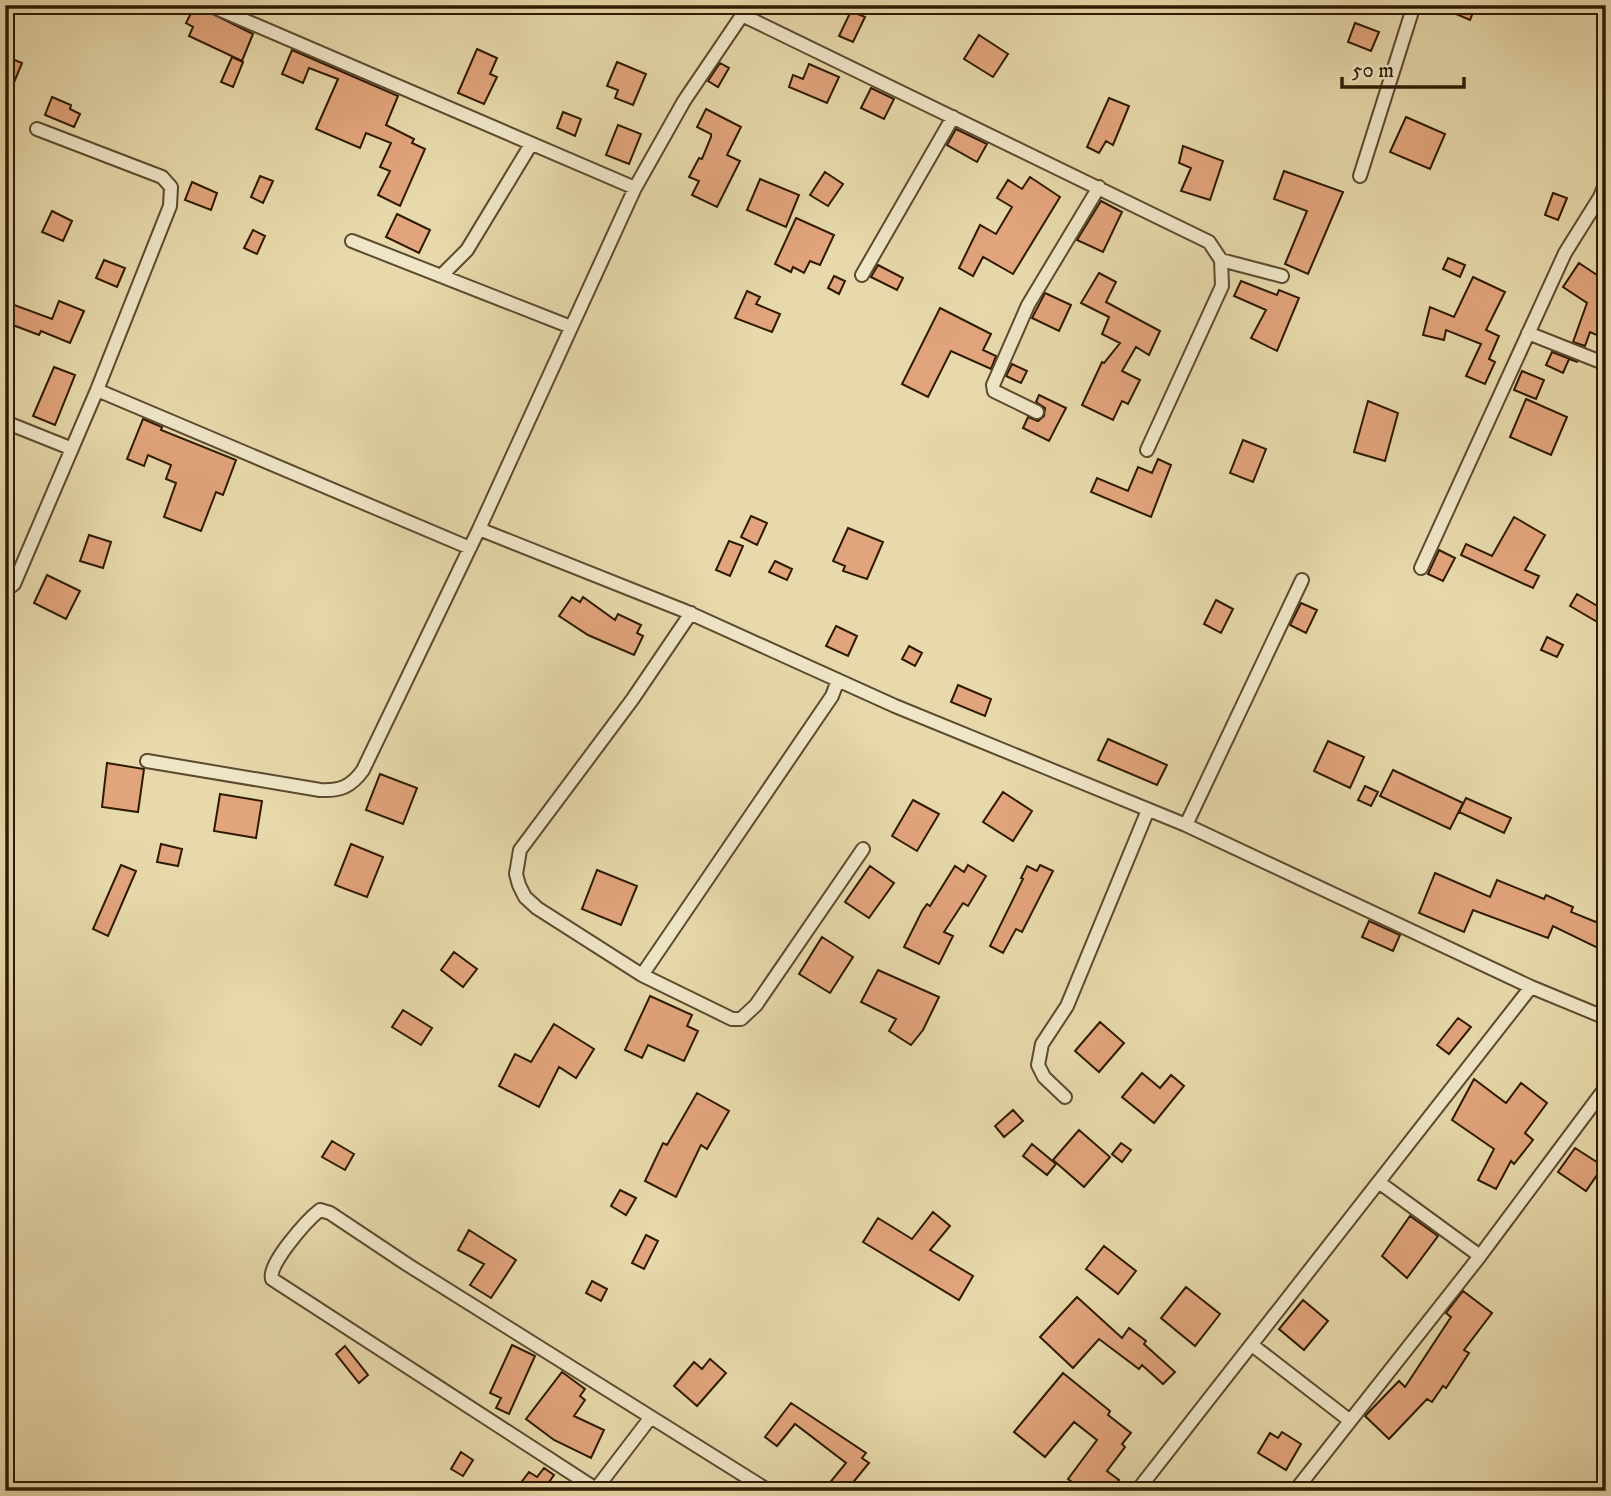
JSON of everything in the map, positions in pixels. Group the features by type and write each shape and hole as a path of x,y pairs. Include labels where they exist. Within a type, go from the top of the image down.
{"street":[{"path":"209,5 389,80 530,146 635,188"},
{"path":"1360,176 1414,5"},
{"path":"147,761 320,790 334,791 352,784 369,759 470,548 635,188 684,101 746,10 953,117 1202,237 1216,249 1221,260 1223,286 1147,450"},
{"path":"862,275 953,117"},
{"path":"5,591 14,584 97,390 168,212 171,187 162,177 37,129"},
{"path":"441,276 474,240 530,146"},
{"path":"1421,568 1565,253 1606,182"},
{"path":"1037,412 994,391 993,385 1028,305 1098,187"},
{"path":"352,241 571,327"},
{"path":"1221,260 1282,275"},
{"path":"1528,333 1606,364"},
{"path":"97,390 470,548"},
{"path":"5,422 70,448"},
{"path":"479,529 691,613 838,680 1186,825 1531,988 1606,1018"},
{"path":"1186,825 1302,580"},
{"path":"691,613 632,700 528,838 517,860 519,886 525,897 537,908 642,975 723,1015 741,1019 756,1004 863,849"},
{"path":"642,975 832,696 838,680"},
{"path":"1065,1097 1044,1077 1038,1065 1042,1044 1067,1006 1148,810"},
{"path":"1137,1491 1531,988"},
{"path":"1295,1491 1480,1256 1606,1087"},
{"path":"1380,1183 1480,1256"},
{"path":"651,1417 598,1490 279,1285 272,1279 272,1267 314,1214 320,1210 330,1213 769,1491"},
{"path":"1252,1345 1349,1420"}],"building":[{"path":"195,5 253,34 242,61 189,36 193,27 186,23"},
{"path":"1435,5 1476,5 1470,20"},
{"path":"851,11 865,17 853,42 839,36"},
{"path":"1355,23 1379,32 1371,51 1348,42"},
{"path":"979,35 1008,54 993,77 964,59"},
{"path":"477,49 497,58 490,74 497,77 484,104 458,93"},
{"path":"292,50 398,96 386,125 414,139 412,143 425,149 400,206 378,195 390,171 380,167 391,143 366,133 360,148 316,129 338,79 309,68 303,83 282,74"},
{"path":"5,56 22,63 6,102 5,102"},
{"path":"232,57 243,62 233,87 221,82"},
{"path":"617,62 646,74 633,105 615,98 618,90 607,86"},
{"path":"720,63 729,68 718,87 708,81"},
{"path":"809,64 839,77 827,103 789,87 793,75 803,79"},
{"path":"871,88 894,99 884,119 861,108"},
{"path":"52,97 71,105 70,109 80,114 74,127 45,115"},
{"path":"1109,98 1129,106 1113,145 1106,141 1099,153 1087,147"},
{"path":"706,109 741,127 727,155 740,161 717,207 692,195 699,181 689,177 699,158 702,159 711,137 711,134 697,127"},
{"path":"563,112 581,119 575,136 557,128"},
{"path":"1406,117 1445,134 1430,169 1390,152"},
{"path":"618,125 641,134 629,164 606,155"},
{"path":"956,129 987,144 977,162 947,145"},
{"path":"1183,146 1223,161 1210,200 1181,191 1191,168 1179,163"},
{"path":"1284,171 1343,192 1308,274 1285,264 1307,211 1274,199"},
{"path":"825,172 843,184 828,206 810,195"},
{"path":"260,176 273,181 263,203 251,197"},
{"path":"1030,177 1060,197 1013,274 983,257 973,276 959,268 980,225 996,234 1012,207 997,198 1008,180 1022,189"},
{"path":"760,179 799,195 786,227 747,210"},
{"path":"192,182 217,193 211,210 185,200"},
{"path":"1553,193 1567,198 1558,220 1545,215"},
{"path":"1101,201 1122,212 1103,252 1077,240"},
{"path":"52,211 72,221 63,241 42,232"},
{"path":"397,214 430,230 419,253 386,237"},
{"path":"796,218 834,235 820,265 810,261 804,273 793,267 791,272 775,264"},
{"path":"253,230 265,236 257,254 244,248"},
{"path":"1448,258 1465,265 1460,277 1443,269"},
{"path":"104,260 125,268 117,287 96,278"},
{"path":"1579,263 1606,281 1606,339 1590,332 1585,346 1573,342 1587,303 1563,287"},
{"path":"878,265 903,278 897,290 871,277"},
{"path":"1099,273 1116,282 1106,302 1160,331 1149,355 1136,347 1122,371 1140,380 1128,404 1122,401 1113,420 1082,405 1102,362 1104,363 1120,343 1102,334 1109,317 1081,303"},
{"path":"834,276 845,281 839,294 828,288"},
{"path":"1473,277 1505,292 1486,330 1499,336 1489,359 1495,362 1485,384 1466,376 1481,344 1446,330 1444,340 1423,335 1430,307 1454,317"},
{"path":"1241,281 1277,295 1279,290 1299,298 1277,351 1251,338 1266,310 1234,296"},
{"path":"747,291 760,297 756,304 780,314 772,332 735,318"},
{"path":"1045,293 1071,305 1059,331 1032,318"},
{"path":"59,301 84,311 70,343 41,331 39,335 5,322 9,303 52,319"},
{"path":"940,308 991,334 983,350 996,356 991,369 951,351 928,397 902,384"},
{"path":"1552,352 1578,362 1569,359 1563,373 1546,365"},
{"path":"1012,364 1027,371 1021,383 1006,376"},
{"path":"54,367 75,375 55,425 33,416"},
{"path":"1522,371 1544,380 1536,399 1514,390"},
{"path":"1039,395 1066,408 1049,441 1023,428 1028,417 1038,421 1044,416 1045,408 1036,402"},
{"path":"1526,399 1567,417 1551,455 1510,437"},
{"path":"1368,401 1398,413 1385,461 1354,452"},
{"path":"143,419 162,427 161,430 236,460 223,495 216,492 201,531 164,517 176,483 166,479 171,465 148,455 144,466 127,459"},
{"path":"1243,440 1266,449 1253,482 1230,473"},
{"path":"1158,459 1171,465 1151,517 1091,492 1097,478 1128,491 1138,467 1152,473"},
{"path":"751,516 767,523 757,545 741,537"},
{"path":"1514,517 1545,535 1525,570 1539,576 1533,588 1461,555 1466,544 1492,556"},
{"path":"848,528 883,542 867,579 843,571 845,566 833,561"},
{"path":"89,535 111,542 103,568 80,561"},
{"path":"729,541 743,546 730,576 716,570"},
{"path":"1439,550 1455,558 1443,581 1428,574"},
{"path":"775,561 792,569 787,580 769,572"},
{"path":"47,575 80,591 66,619 34,603"},
{"path":"1577,594 1606,611 1606,627 1570,606"},
{"path":"572,597 580,602 583,597 615,620 618,614 641,625 637,633 643,636 634,655 588,635 559,616"},
{"path":"1216,600 1233,609 1221,633 1204,624"},
{"path":"1301,603 1317,610 1306,633 1290,625"},
{"path":"836,626 857,636 848,656 826,646"},
{"path":"1547,637 1563,645 1557,657 1541,650"},
{"path":"909,646 922,653 915,666 902,659"},
{"path":"958,685 991,699 985,716 951,702"},
{"path":"1108,739 1167,765 1157,785 1098,760"},
{"path":"1328,741 1364,757 1350,788 1314,771"},
{"path":"107,763 144,769 138,812 102,807"},
{"path":"1393,770 1463,803 1450,829 1380,796"},
{"path":"380,774 417,788 403,824 366,810"},
{"path":"1365,786 1378,792 1371,806 1358,800"},
{"path":"1003,792 1032,811 1013,841 983,822"},
{"path":"220,794 262,801 256,838 214,831"},
{"path":"1466,798 1511,818 1504,833 1459,812"},
{"path":"913,800 939,814 917,851 892,836"},
{"path":"161,844 182,849 178,866 157,862"},
{"path":"351,844 383,857 367,897 335,885"},
{"path":"121,865 136,871 108,936 93,929"},
{"path":"968,865 986,876 968,906 963,903 944,932 953,936 939,964 904,947 922,911 927,904 930,906 955,866 964,872"},
{"path":"1040,865 1053,871 1022,932 1016,929 1003,953 990,946 1027,866 1037,871"},
{"path":"870,866 894,883 869,918 845,902"},
{"path":"597,870 637,886 621,925 582,909"},
{"path":"1435,873 1490,897 1497,880 1544,899 1546,895 1573,907 1571,912 1606,926 1606,952 1553,926 1548,938 1473,910 1464,932 1419,913"},
{"path":"1369,921 1400,935 1393,951 1362,937"},
{"path":"822,937 853,957 830,993 799,974"},
{"path":"454,952 477,969 463,987 441,970"},
{"path":"878,970 939,997 923,1030 911,1045 889,1031 896,1019 861,1002"},
{"path":"650,996 692,1015 687,1026 698,1031 684,1061 648,1045 642,1058 625,1050"},
{"path":"403,1010 432,1028 421,1045 392,1027"},
{"path":"1458,1018 1471,1027 1449,1054 1437,1045"},
{"path":"1100,1022 1124,1043 1099,1072 1075,1051"},
{"path":"554,1024 594,1049 576,1078 559,1067 539,1107 499,1086 515,1054 531,1062"},
{"path":"1142,1073 1160,1088 1171,1075 1184,1086 1154,1123 1122,1097"},
{"path":"1474,1079 1506,1103 1521,1083 1547,1103 1525,1133 1533,1140 1514,1164 1511,1161 1496,1189 1478,1180 1494,1149 1452,1120"},
{"path":"697,1093 729,1111 707,1149 701,1145 676,1197 645,1181 663,1143 667,1145"},
{"path":"1013,1110 1023,1121 1004,1137 995,1126"},
{"path":"1079,1130 1110,1157 1084,1187 1053,1160"},
{"path":"332,1141 354,1154 345,1170 322,1157"},
{"path":"1121,1143 1131,1150 1122,1162 1112,1154"},
{"path":"1032,1144 1056,1164 1047,1175 1023,1156"},
{"path":"1575,1148 1603,1166 1586,1191 1558,1172"},
{"path":"620,1190 636,1198 626,1215 611,1206"},
{"path":"933,1212 950,1226 930,1250 973,1276 959,1300 863,1242 878,1218 912,1239"},
{"path":"1410,1216 1438,1236 1407,1278 1382,1256"},
{"path":"469,1230 516,1260 491,1298 470,1285 484,1264 458,1250"},
{"path":"646,1235 658,1241 644,1269 632,1263"},
{"path":"1104,1246 1136,1271 1118,1294 1086,1269"},
{"path":"592,1281 607,1289 601,1301 586,1293"},
{"path":"1186,1287 1220,1314 1195,1346 1161,1318"},
{"path":"1463,1291 1492,1313 1464,1350 1469,1353 1446,1388 1443,1386 1432,1402 1427,1399 1389,1439 1365,1416 1399,1381 1405,1387 1451,1317 1446,1313"},
{"path":"1077,1297 1122,1338 1129,1328 1146,1341 1144,1344 1175,1372 1163,1384 1142,1365 1139,1369 1099,1339 1073,1368 1040,1337"},
{"path":"1303,1300 1328,1321 1304,1350 1279,1329"},
{"path":"512,1345 535,1356 509,1414 496,1408 501,1398 490,1393"},
{"path":"345,1346 368,1375 359,1383 336,1354"},
{"path":"710,1359 726,1373 697,1406 674,1386 694,1362 702,1369"},
{"path":"562,1372 585,1389 580,1396 585,1400 574,1416 604,1430 591,1458 554,1440 526,1419"},
{"path":"1063,1373 1110,1411 1108,1415 1131,1433 1122,1444 1125,1447 1107,1471 1119,1480 1111,1491 1084,1491 1068,1479 1097,1440 1074,1422 1045,1457 1014,1432"},
{"path":"791,1403 866,1453 862,1458 869,1463 846,1491 823,1491 846,1463 795,1424 777,1446 765,1437"},
{"path":"1282,1432 1301,1444 1286,1470 1258,1453 1270,1433 1278,1438"},
{"path":"461,1452 473,1460 463,1476 451,1469"},
{"path":"544,1468 554,1475 547,1485 555,1491 527,1491 520,1484 529,1472 537,1477"}]}
